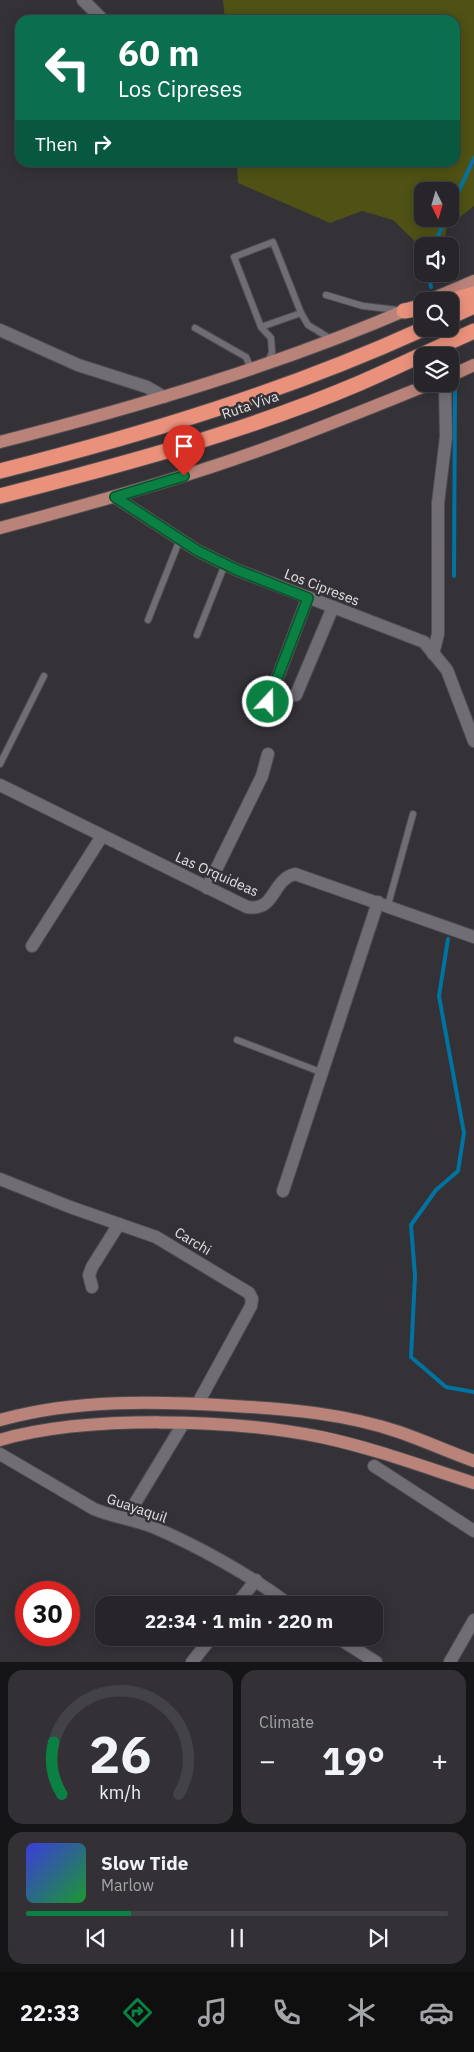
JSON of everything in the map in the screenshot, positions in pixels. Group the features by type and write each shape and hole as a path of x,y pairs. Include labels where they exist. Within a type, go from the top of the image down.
{"highway":[{"path":"459,299 474,294"},
{"path":"459,313 474,306"},
{"path":"404,311 414,309"},
{"name":"Ruta Viva","path":"0,496 173,448 276,413 360,383 474,331"},
{"name":"Ruta Viva","path":"0,471 175,424 352,361 414,333"}],"main road":[{"path":"448,292 474,281"},
{"path":"0,442 119,411 252,369 332,340 414,307"},
{"path":"459,372 474,365"},
{"path":"0,528 115,497 213,467 414,390"},
{"path":"0,1420 25,1413 111,1402 198,1403 306,1410 398,1432 474,1461"},
{"path":"0,1440 27,1432 100,1425 183,1424 257,1428 321,1437 387,1454 474,1483"}],"street":[{"path":"83,0 98,15"},
{"path":"0,330 78,365 147,387 164,397"},
{"path":"433,654 438,634 438,503 446,438 445,392"},
{"name":"Los Cipreses","path":"115,497 180,540 224,564 424,642 447,670 474,741"},
{"path":"268,702 308,598"},
{"path":"296,694 333,607"},
{"path":"207,888 262,776 268,754"},
{"name":"Las Orquideas","path":"0,785 247,907 257,908 264,906 287,876 295,874 383,903 474,937"},
{"path":"32,946 102,836"},
{"path":"283,1191 383,903"},
{"name":"Carchi","path":"0,1180 156,1237 249,1293 252,1299 251,1306 198,1403"},
{"path":"92,1287 89,1275 92,1267 119,1224"},
{"path":"126,1518 183,1424"},
{"name":"Guayaquil","path":"0,1454 94,1509 108,1516 126,1518 153,1527 256,1580 278,1596"},
{"path":"374,1466 474,1531"},
{"path":"243,1596 256,1580"},
{"path":"450,1662 474,1620"},
{"path":"192,1662 205,1646"},
{"path":"351,1646 376,1662"}],"lane":[{"path":"268,363 272,352 271,338 261,327 234,257 273,242 300,314 308,325 332,340"},
{"path":"326,295 363,306 404,311"},
{"path":"261,327 300,314"},
{"path":"195,328 246,356 252,369"},
{"path":"148,620 180,540"},
{"path":"197,635 224,564"},
{"path":"0,764 44,676"},
{"path":"383,903 413,814"},
{"path":"237,1040 323,1073"}],"shaded area":[{"path":"223,0 474,0 474,206 459,218 459,182 414,182 414,228 447,228 445,237 414,237 414,240 393,220 362,211 330,223 238,183 237,167 460,167 460,15 224,15"}],"waterway":[{"path":"459,190 474,158"},
{"path":"437,237 442,228"},
{"path":"430,282 431,287"},
{"path":"454,576 455,392"},
{"path":"448,939 439,996 464,1133 458,1171 436,1190 411,1225 415,1276 411,1357 446,1387 474,1392"}],"route":[{"path":"184,476 115,497 198,551 237,570 308,598 268,702"}]}
